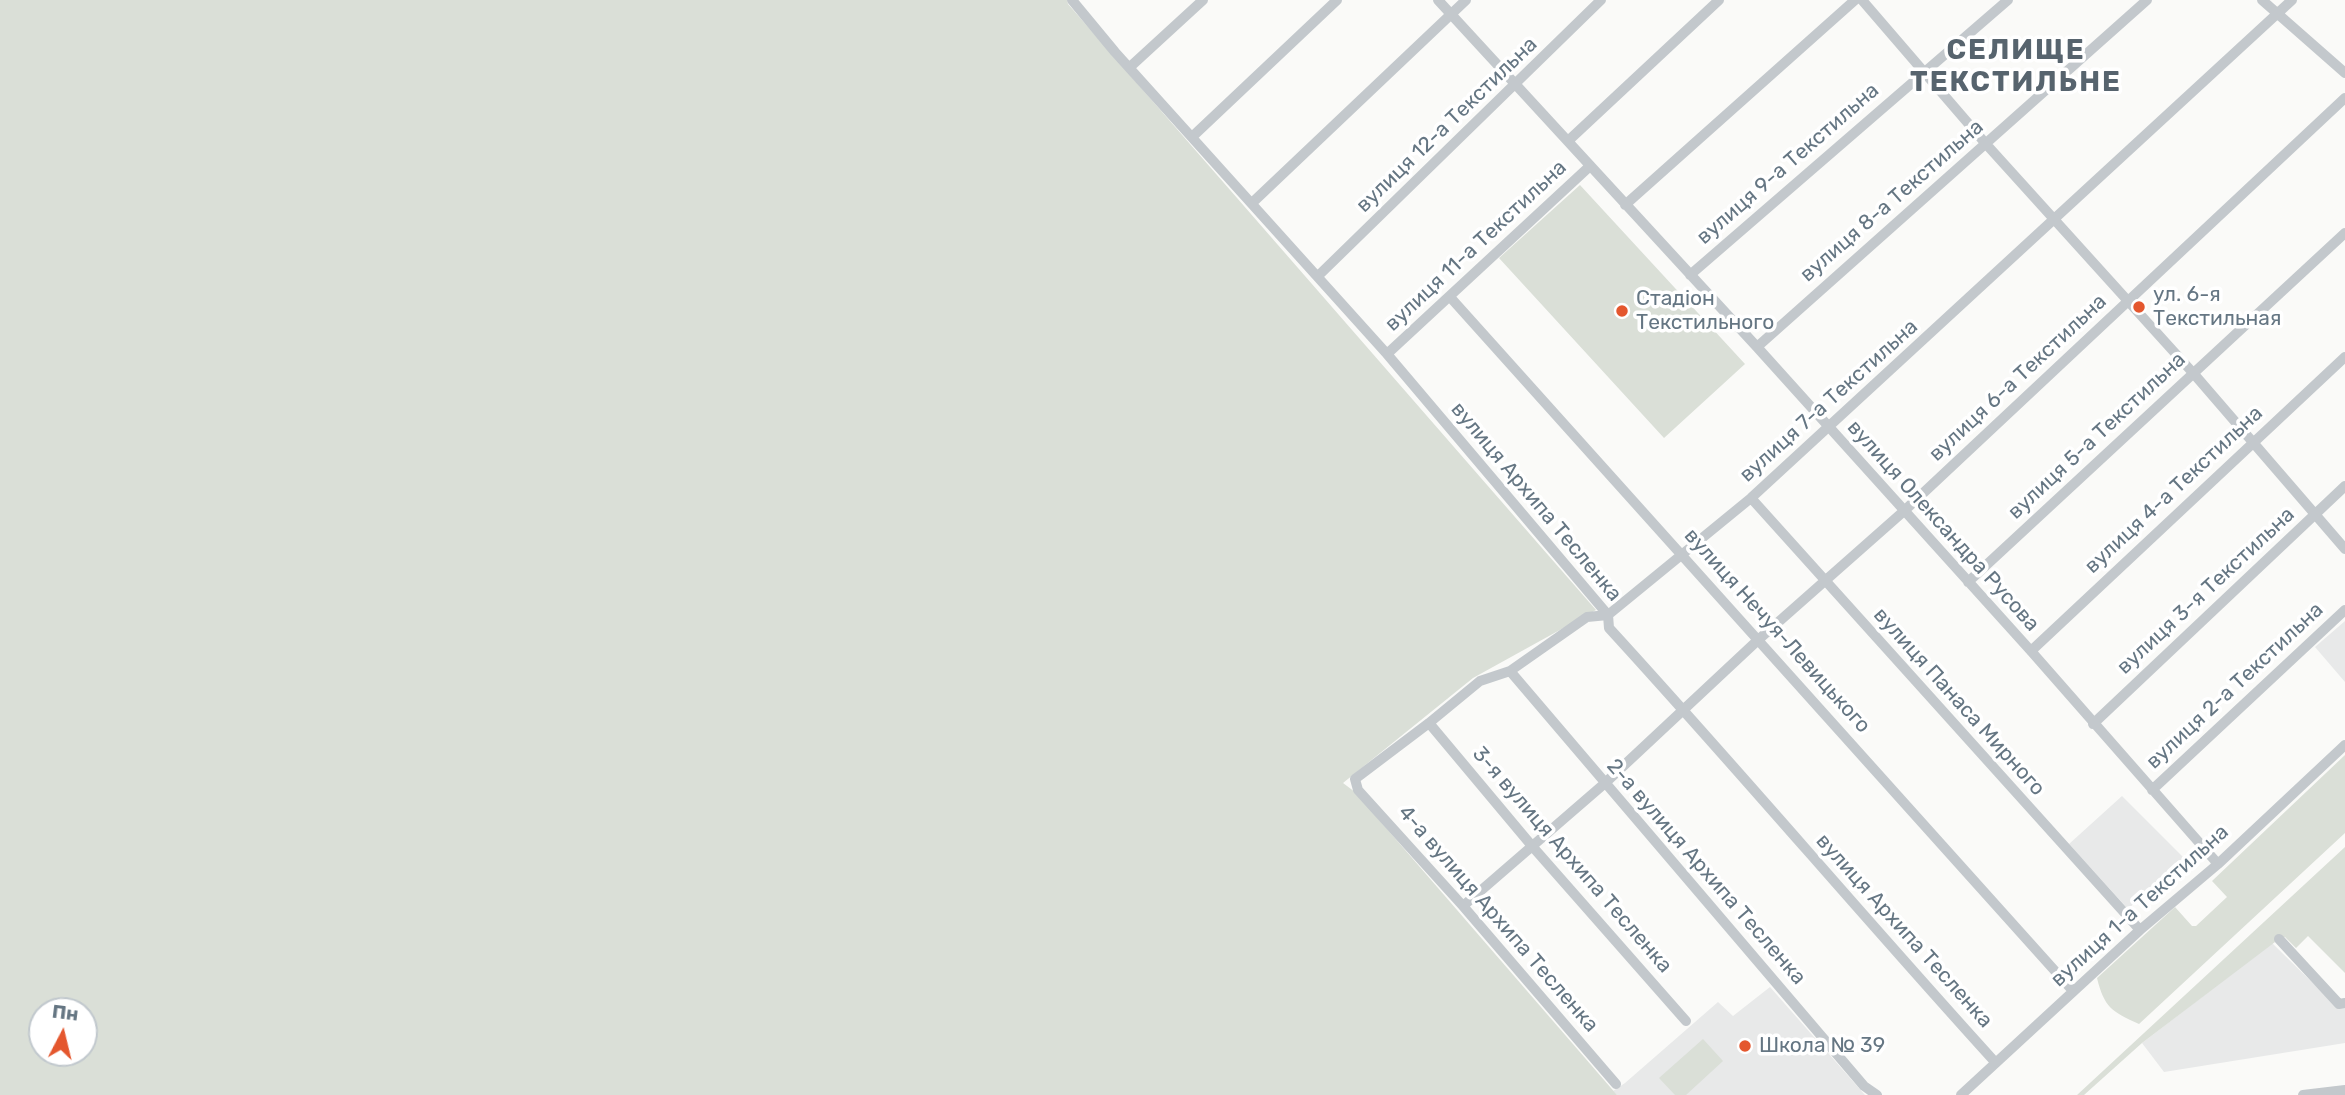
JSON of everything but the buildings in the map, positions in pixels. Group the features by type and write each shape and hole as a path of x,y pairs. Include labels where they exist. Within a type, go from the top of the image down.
{"street":[{"name":"вулиця Архипа Тесленка","path":"1072,0 1387,354 1608,615 1609,628 1995,1062"},
{"path":"1130,67 1203,0"},
{"path":"1192,137 1337,0"},
{"name":"вулиця Олександра Русова","path":"1438,0 1905,511 2218,864"},
{"path":"1252,203 1466,0"},
{"name":"вулиця 12-а Текстильна","path":"1318,276 1601,0"},
{"name":"вулиця 11-а Текстильна","path":"1568,141 1719,0"},
{"path":"1625,205 1855,0"},
{"path":"1862,0 1986,144 2194,374 2345,549"},
{"name":"вулиця 9-а Текстильна","path":"1690,275 2008,0"},
{"name":"вулиця 8-а Текстильна","path":"1756,346 2147,0"},
{"path":"2262,0 2345,73"},
{"name":"вулиця 7-а Текстильна","path":"1354,779 1480,681 1510,671 1587,617 1608,615 1751,498 2292,0"},
{"name":"вулиця 6-а Текстильна","path":"1464,906 1604,784 1758,640 1905,511 2345,98"},
{"name":"вулиця 11-а Текстильна","path":"1387,354 1590,166"},
{"name":"вулиця 5-а Текстильна","path":"1968,582 2345,233"},
{"name":"вулиця Нечуя-Левицького","path":"1450,297 2073,991"},
{"name":"вулиця 4-а Текстильна","path":"2031,651 2345,357"},
{"name":"вулиця 3-я Текстильна","path":"2093,723 2345,486"},
{"name":"вулиця Панаса Мирного","path":"1751,498 2140,930"},
{"name":"вулиця 2-а Текстильна","path":"2152,790 2345,610"},
{"name":"2-а вулиця Архипа Тесленка","path":"1510,671 1864,1086 1877,1095"},
{"name":"3-я вулиця Архипа Тесленка","path":"1429,723 1532,846 1686,1021"},
{"name":"вулиця 1-а Текстильна","path":"1961,1095 2140,930 2218,864 2345,745"},
{"name":"4-а вулиця Архипа Тесленка","path":"1354,779 1358,790 1464,906 1616,1084"},
{"path":"2279,939 2339,1004 2345,1003"},
{"path":"2303,1095 2345,1090"}],"shaded area":[{"path":"0,0 1067,0 1596,610 1473,678 1343,783 1355,792 1617,1095 0,1095"},
{"name":"Стадіон Текстильного","path":"1580,185 1745,364 1664,438 1499,258"},
{"path":"2345,621 2345,682 2315,647"},
{"path":"2345,755 2345,833 2139,1024 2110,1007 2097,978 2175,907 2192,926 2196,926 2227,897 2212,881"},
{"path":"2122,796 2184,858 2128,909 2069,844"},
{"path":"2345,847 2345,973 2308,936 2296,948 2285,937 2279,939 2142,1043 2084,1095 2077,1095"},
{"path":"2272,943 2328,998 2345,1006 2345,1043 2164,1072 2142,1043"},
{"name":"Школа № 39","path":"1770,987 1865,1095 1617,1095 1613,1091 1718,1002 1733,1016"},
{"path":"1703,1039 1723,1061 1686,1095 1675,1095 1659,1078"}],"place":[{"name":"ул. 6-я Текстильная","path":"2139,307"},
{"name":"Стадіон Текстильного","path":"1622,311"},
{"name":"Школа № 39","path":"1745,1046"}],"district":[{"name":"СЕЛИЩЕ ТЕКСТИЛЬНЕ","path":"2016,67"}]}
